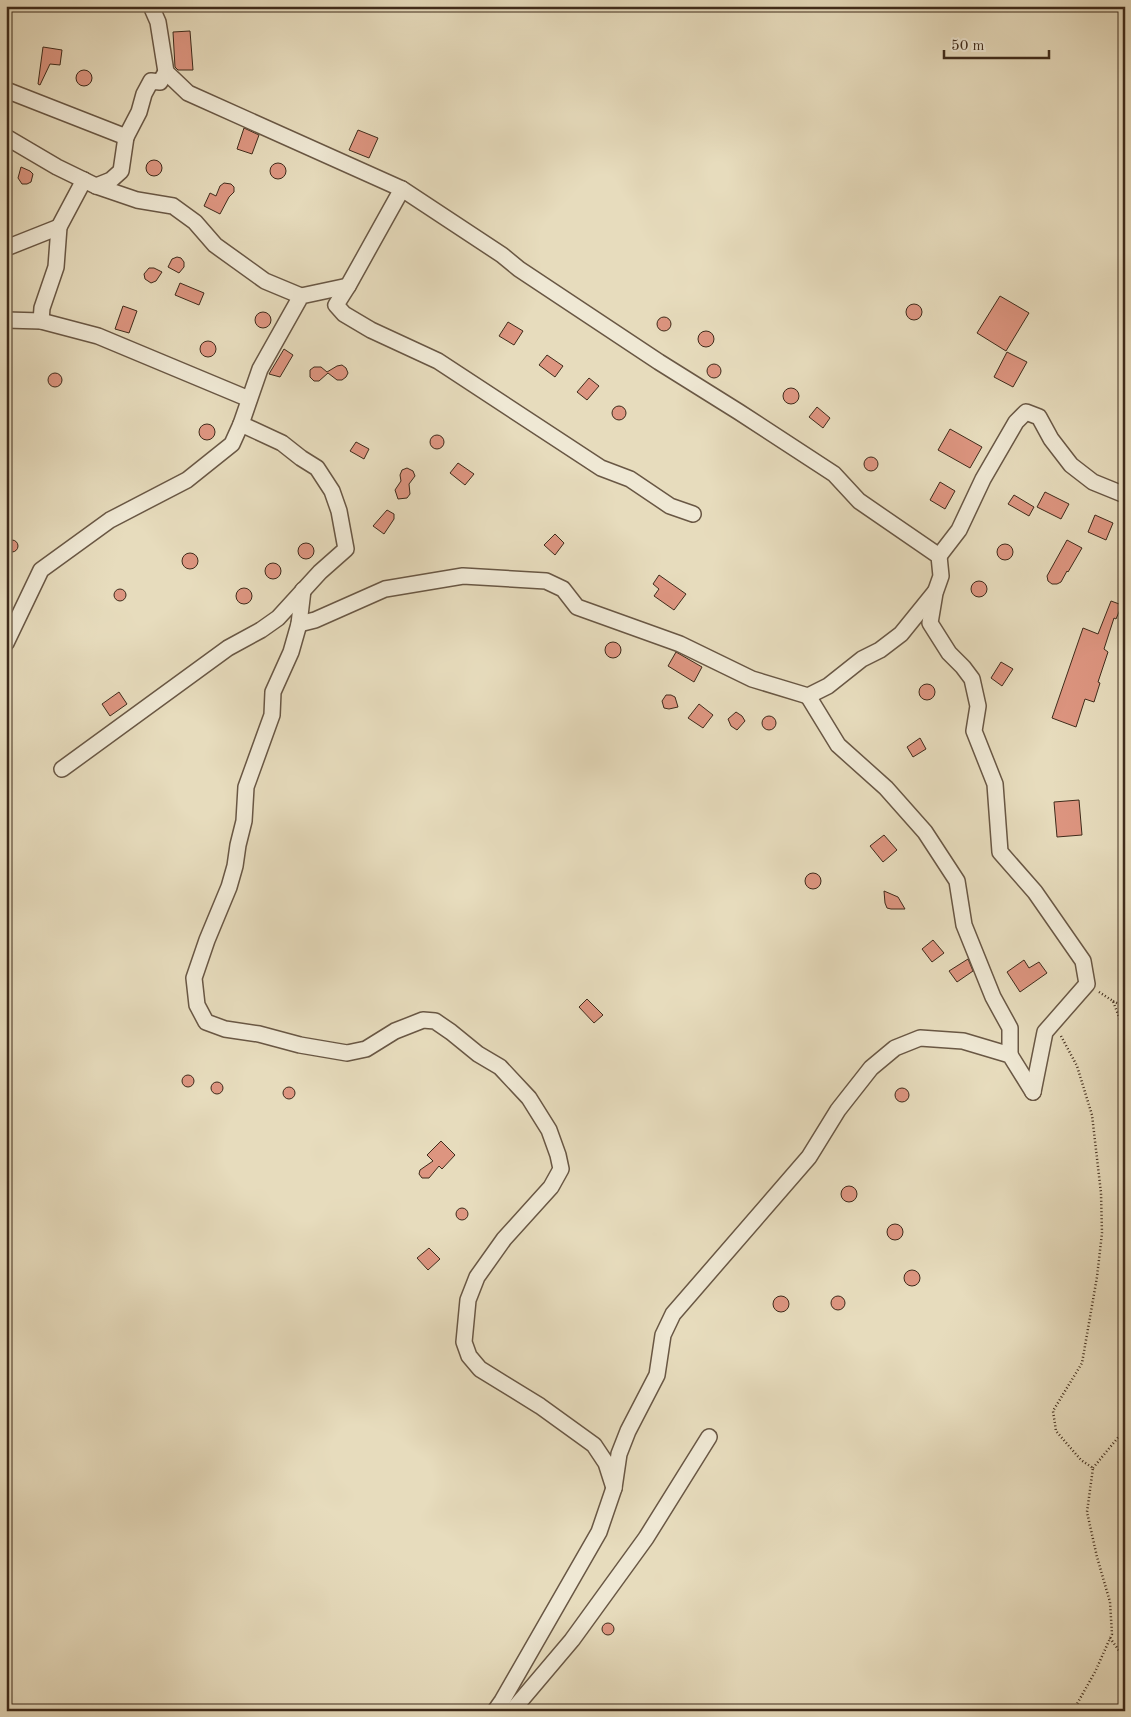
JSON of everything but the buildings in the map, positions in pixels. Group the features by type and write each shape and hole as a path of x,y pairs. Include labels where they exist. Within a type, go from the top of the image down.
{"street":[{"path":"151,6 158,22 166,72 188,93 402,188 659,362 834,474 859,501 939,556"},
{"path":"41,321 42,308 56,267 59,227 90,183 111,180 121,171 126,137 139,112 144,94 151,81 160,82 166,72"},
{"path":"6,90 126,137"},
{"path":"6,137 57,167 90,183 137,200 173,206 195,222 215,246 265,281 300,296 348,286"},
{"path":"402,188 336,305 344,314 371,330 438,361 601,468 630,479 670,506 692,514"},
{"path":"6,248 59,227"},
{"path":"6,642 41,570 110,520 187,480 232,444 260,369 300,296"},
{"path":"6,320 41,321 98,336 249,398"},
{"path":"299,624 315,620 385,590 462,576 546,581 563,588 577,607 680,644 752,679 808,696 838,745 886,788 926,832 957,880 964,925 994,997 1010,1028 1010,1055 1033,1092 1045,1032 1087,984 1083,961 1035,892 1000,852 995,784 974,731 978,706 972,679 963,666 949,653 930,623 941,576 939,556 959,530 988,471 1016,422 1026,412 1039,417 1051,439 1071,465 1093,482 1125,495"},
{"path":"62,769 228,648 272,622 346,549 341,519 332,491 317,468 282,443 241,424"},
{"path":"303,590 299,624 291,652 273,692 272,715 246,787 244,821 235,866 229,887 207,940 194,978 197,1005 206,1022 225,1029 260,1034 300,1045 347,1053 366,1049 395,1031 423,1020 435,1021 478,1054 500,1067 529,1098 549,1130 558,1155 560,1169 551,1186 504,1239 477,1277 468,1300 464,1342 469,1356 480,1369 540,1406 594,1446 606,1463 614,1488"},
{"path":"808,696 828,686 901,634 936,591"},
{"path":"495,1711 599,1532 614,1488 619,1454 628,1431 657,1375 662,1335 673,1314 809,1157 838,1110 871,1068 895,1048 920,1038 964,1041 1010,1055"},
{"path":"512,1711 572,1640 646,1538 709,1436"}],"path":[{"path":"1087,984 1125,1007"},
{"path":"1113,1001 1125,1033"},
{"path":"1053,1021 1077,1066 1092,1115 1101,1193 1102,1233 1097,1277 1082,1363 1053,1412 1056,1431 1081,1460 1093,1468"},
{"path":"1073,1711 1095,1672 1112,1634 1110,1602 1087,1512 1093,1468 1125,1429"},
{"path":"1110,1638 1125,1659"}]}
